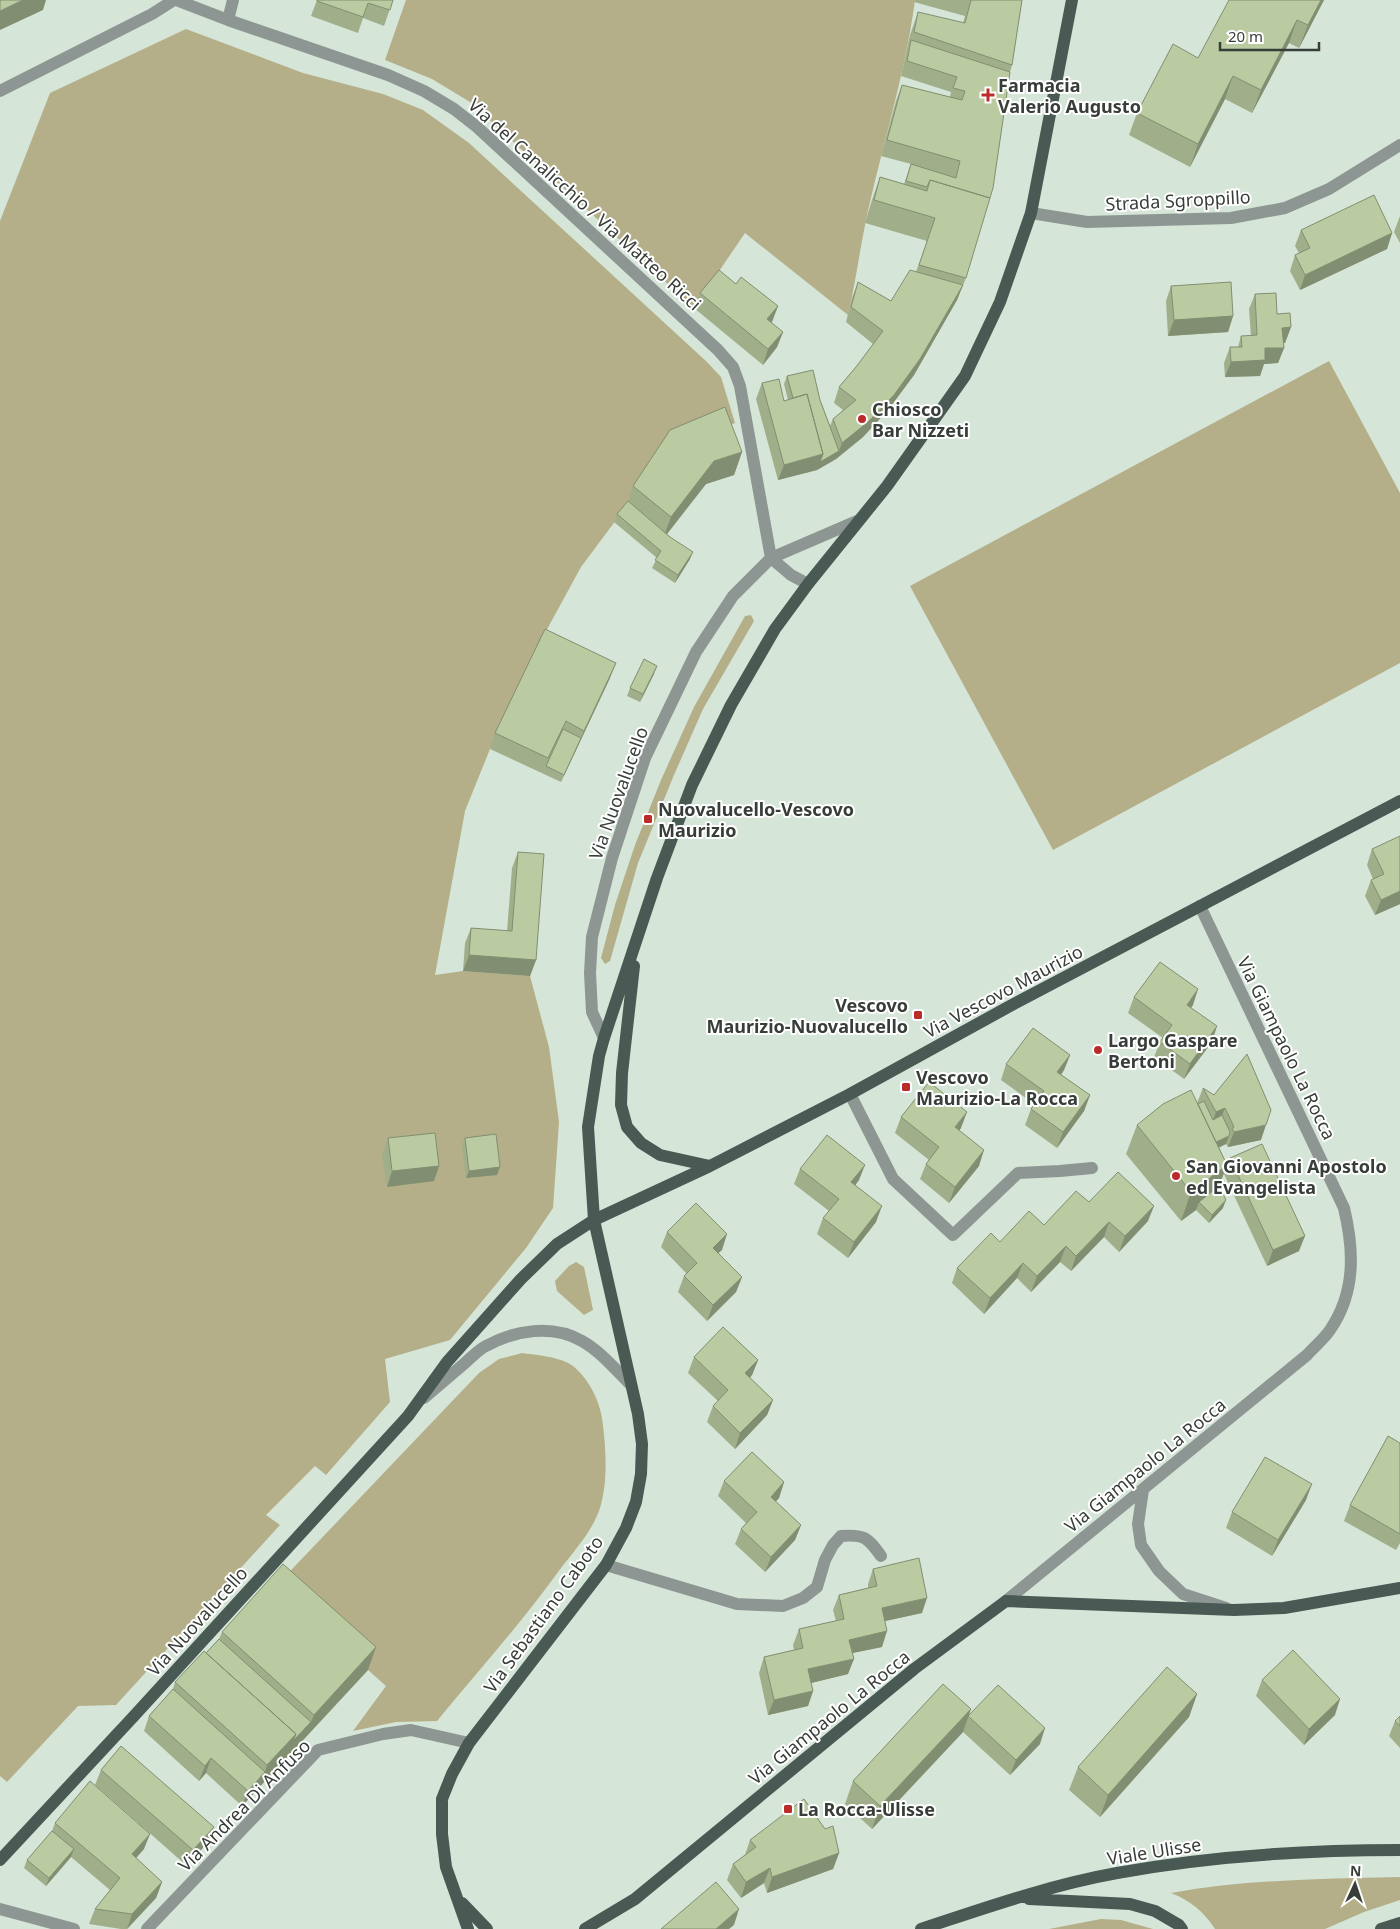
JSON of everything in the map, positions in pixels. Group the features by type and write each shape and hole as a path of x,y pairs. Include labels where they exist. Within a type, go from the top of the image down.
{"main road":[{"path":"710,1166 660,1155 641,1143 628,1127 621,1105 622,1073 637,938 692,785 731,705 775,629 857,521 887,486 965,376 1000,302 1031,214 1072,0"},
{"name":"Via Vescovo Maurizio","path":"594,1220 710,1166 850,1094 1010,1006 1400,801"},
{"name":"Via Sebastiano Caboto","path":"468,1929 446,1867 442,1834 442,1799 452,1774 469,1743 606,1565 626,1528 636,1502 641,1474 642,1444 638,1414 594,1220 588,1127 599,1056 637,938"},
{"name":"Via Nuovalucello","path":"0,1860 134,1716 418,1403 447,1362 521,1279 557,1244 594,1220"},
{"path":"1006,1601 1234,1610 1284,1608 1400,1588"},
{"name":"Via Giampaolo La Rocca","path":"618,1911 914,1669 1006,1601"},
{"name":"Viale Ulisse","path":"921,1929 1014,1898 1116,1873 1209,1860 1303,1852 1400,1850"},
{"path":"1014,1898 1130,1904 1155,1910 1182,1929"},
{"path":"458,1900 487,1929"},
{"path":"585,1929 618,1911"},
{"path":"605,1929 618,1911"},
{"path":"1381,1929 1400,1923"}],"street":[{"name":"Via del Canalicchio / Via Matteo Ricci","path":"175,0 388,75 424,91 454,109 477,127 718,350 733,367 740,386 770,558"},
{"path":"0,91 152,14 175,0"},
{"path":"228,20 233,0"},
{"name":"Strada Sgroppillo","path":"1031,214 1088,222 1240,217 1285,208 1329,189 1400,145"},
{"path":"808,584 770,558 857,521"},
{"name":"Via Nuovalucello","path":"604,1038 592,1012 590,973 592,937 612,858 646,758 696,652 733,596 770,558"},
{"name":"Via Giampaolo La Rocca","path":"1006,1601 1307,1356 1330,1330 1346,1301 1351,1273 1350,1239 1344,1208 1200,906"},
{"path":"850,1094 893,1179 953,1235 1018,1173 1092,1168"},
{"path":"418,1403 484,1346 531,1331 549,1330 567,1334 583,1342 605,1359 631,1385"},
{"path":"1142,1490 1138,1524 1142,1545 1159,1571 1183,1594 1234,1610"},
{"path":"606,1565 737,1604 783,1606 803,1598 817,1587 825,1560 832,1545 841,1536 854,1535 869,1540 881,1556"},
{"name":"Via Andrea Di Anfuso","path":"147,1929 318,1750 383,1734 411,1730 469,1743"},
{"path":"0,1909 74,1929"}],"shaded area":[{"path":"406,0 915,0 899,85 865,225 848,315 745,233 694,308 470,102 432,79 385,60"},
{"path":"186,29 303,73 383,94 423,110 469,143 707,362 721,377 735,423 717,430 625,508 581,567 539,644 490,749 465,811 435,975 463,971 530,976 549,1047 559,1122 553,1208 526,1248 450,1340 385,1359 390,1402 326,1475 315,1466 266,1515 280,1525 116,1705 78,1706 7,1782 0,1776 0,221 50,93"},
{"path":"1329,361 1400,493 1400,663 1053,850 910,586"},
{"path":"751,615 754,621 703,709 674,775 638,863 610,961 605,964 601,958 615,905 635,845 661,780 694,707 745,616"},
{"path":"576,1262 584,1267 593,1310 584,1315 557,1291 555,1281 569,1266"},
{"path":"522,1353 549,1357 568,1363 585,1378 594,1392 602,1417 605,1456 603,1498 597,1516 583,1540 532,1607 437,1721 396,1722 353,1731 386,1686 275,1587 479,1373 499,1359"},
{"path":"1400,1877 1400,1900 1364,1912 1325,1929 1215,1929 1196,1907 1185,1899 1171,1893 1257,1882"},
{"path":"1101,1919 1121,1920 1153,1929 1049,1929"}],"building":[{"path":"0,0 23,0 0,11"},
{"path":"317,0 393,0 390,10 368,3 363,17"},
{"path":"971,0 1022,0 1012,65 914,32 918,12 965,23"},
{"path":"1229,0 1321,0 1308,25 1297,20 1261,90 1233,76 1198,144 1137,113 1173,44 1198,58"},
{"path":"911,40 1010,72 990,198 930,180 927,187 906,181 911,164 956,178 960,161 887,140 902,85 962,100 965,91 953,88 957,77 907,61"},
{"path":"880,177 927,191 930,180 990,198 966,278 919,265 935,218 874,200"},
{"path":"1374,195 1392,233 1305,275 1295,255 1310,248 1301,230"},
{"path":"719,270 736,284 741,277 778,306 767,319 783,332 768,349 700,293"},
{"path":"910,270 963,285 920,359 894,395 868,422 842,443 833,419 856,400 839,387 883,331 851,307 858,282 891,301"},
{"path":"1231,282 1233,316 1174,320 1171,286"},
{"path":"1276,293 1277,314 1290,313 1291,327 1282,328 1284,348 1265,348 1265,360 1231,362 1230,347 1242,347 1241,336 1257,335 1255,294"},
{"path":"813,370 820,400 839,451 820,462 823,454 807,394 793,398 787,376"},
{"path":"779,379 784,401 807,394 823,454 784,465 762,383"},
{"path":"725,407 742,452 714,461 671,517 633,486 670,430"},
{"path":"628,501 670,537 693,552 678,575 655,560 661,551 617,514"},
{"path":"545,629 616,663 584,731 566,721 548,758 495,733"},
{"path":"644,659 657,666 643,694 630,688"},
{"path":"563,729 581,738 564,775 546,766"},
{"path":"1400,836 1400,891 1381,900 1371,880 1384,874 1372,849"},
{"path":"518,852 544,854 536,960 469,955 471,928 512,931"},
{"path":"1160,962 1198,989 1187,1005 1217,1026 1190,1064 1160,1042 1172,1025 1134,997"},
{"path":"1033,1028 1070,1055 1057,1072 1090,1095 1063,1132 1031,1109 1044,1091 1006,1064"},
{"path":"1247,1054 1271,1110 1266,1125 1234,1132 1232,1128 1234,1127 1225,1108 1216,1112 1203,1088 1214,1095"},
{"path":"929,1082 967,1112 955,1127 984,1150 955,1187 926,1164 939,1147 901,1117"},
{"path":"1191,1090 1227,1165 1191,1192 1137,1125 1163,1104"},
{"path":"1204,1101 1213,1120 1222,1115 1230,1132 1229,1136 1216,1142 1198,1104"},
{"path":"435,1133 439,1166 392,1171 388,1138"},
{"path":"496,1134 500,1167 469,1171 465,1138"},
{"path":"827,1135 865,1165 851,1182 882,1206 854,1242 823,1218 839,1199 800,1169"},
{"path":"1262,1144 1305,1236 1273,1250 1230,1158"},
{"path":"1118,1172 1154,1206 1125,1236 1109,1222 1076,1256 1066,1246 1037,1276 1023,1263 990,1298 957,1268 991,1233 1000,1242 1029,1211 1044,1225 1076,1191 1089,1202"},
{"path":"1219,1186 1226,1200 1212,1215 1199,1202"},
{"path":"696,1203 727,1234 713,1248 742,1277 713,1305 684,1276 697,1263 667,1232"},
{"path":"723,1327 758,1360 745,1373 773,1400 740,1433 713,1406 728,1390 694,1357"},
{"path":"1388,1436 1400,1443 1400,1534 1350,1505"},
{"path":"752,1452 784,1482 771,1497 801,1525 771,1557 741,1529 757,1512 724,1481"},
{"path":"1265,1457 1312,1484 1278,1540 1232,1512"},
{"path":"919,1558 927,1598 882,1608 887,1631 849,1640 854,1659 808,1669 813,1691 774,1700 764,1657 803,1648 799,1629 844,1619 839,1595 877,1586 873,1569"},
{"path":"283,1564 376,1647 314,1715 222,1632"},
{"path":"219,1639 311,1722 293,1741 296,1734 206,1653"},
{"path":"1293,1650 1340,1699 1309,1729 1262,1680"},
{"path":"204,1651 296,1734 267,1765 175,1682"},
{"path":"1167,1667 1197,1694 1108,1795 1078,1767"},
{"path":"943,1684 971,1709 880,1806 853,1781"},
{"path":"998,1685 1045,1728 1016,1760 968,1716"},
{"path":"173,1689 265,1772 248,1791 211,1758 205,1766 149,1716"},
{"path":"1400,1716 1400,1726 1395,1721"},
{"path":"121,1746 214,1827 193,1850 101,1770"},
{"path":"90,1781 150,1834 132,1854 162,1882 132,1914 95,1909 120,1878 55,1823"},
{"path":"804,1799 825,1829 833,1826 839,1853 772,1877 770,1868 746,1882 733,1864 756,1847 750,1840"},
{"path":"52,1831 74,1849 49,1878 27,1860"},
{"path":"716,1882 739,1909 716,1929 661,1929"}],"place":[{"name":"Farmacia Valerio Augusto","path":"988,95"},
{"name":"Chiosco Bar Nizzeti","path":"862,419"},
{"name":"Nuovalucello-Vescovo Maurizio","path":"648,819"},
{"name":"Vescovo Maurizio-Nuovalucello","path":"918,1015"},
{"name":"Largo Gaspare Bertoni","path":"1098,1050"},
{"name":"Vescovo Maurizio-La Rocca","path":"906,1087"},
{"name":"San Giovanni Apostolo ed Evangelista","path":"1176,1176"},
{"name":"La Rocca-Ulisse","path":"788,1809"}]}
